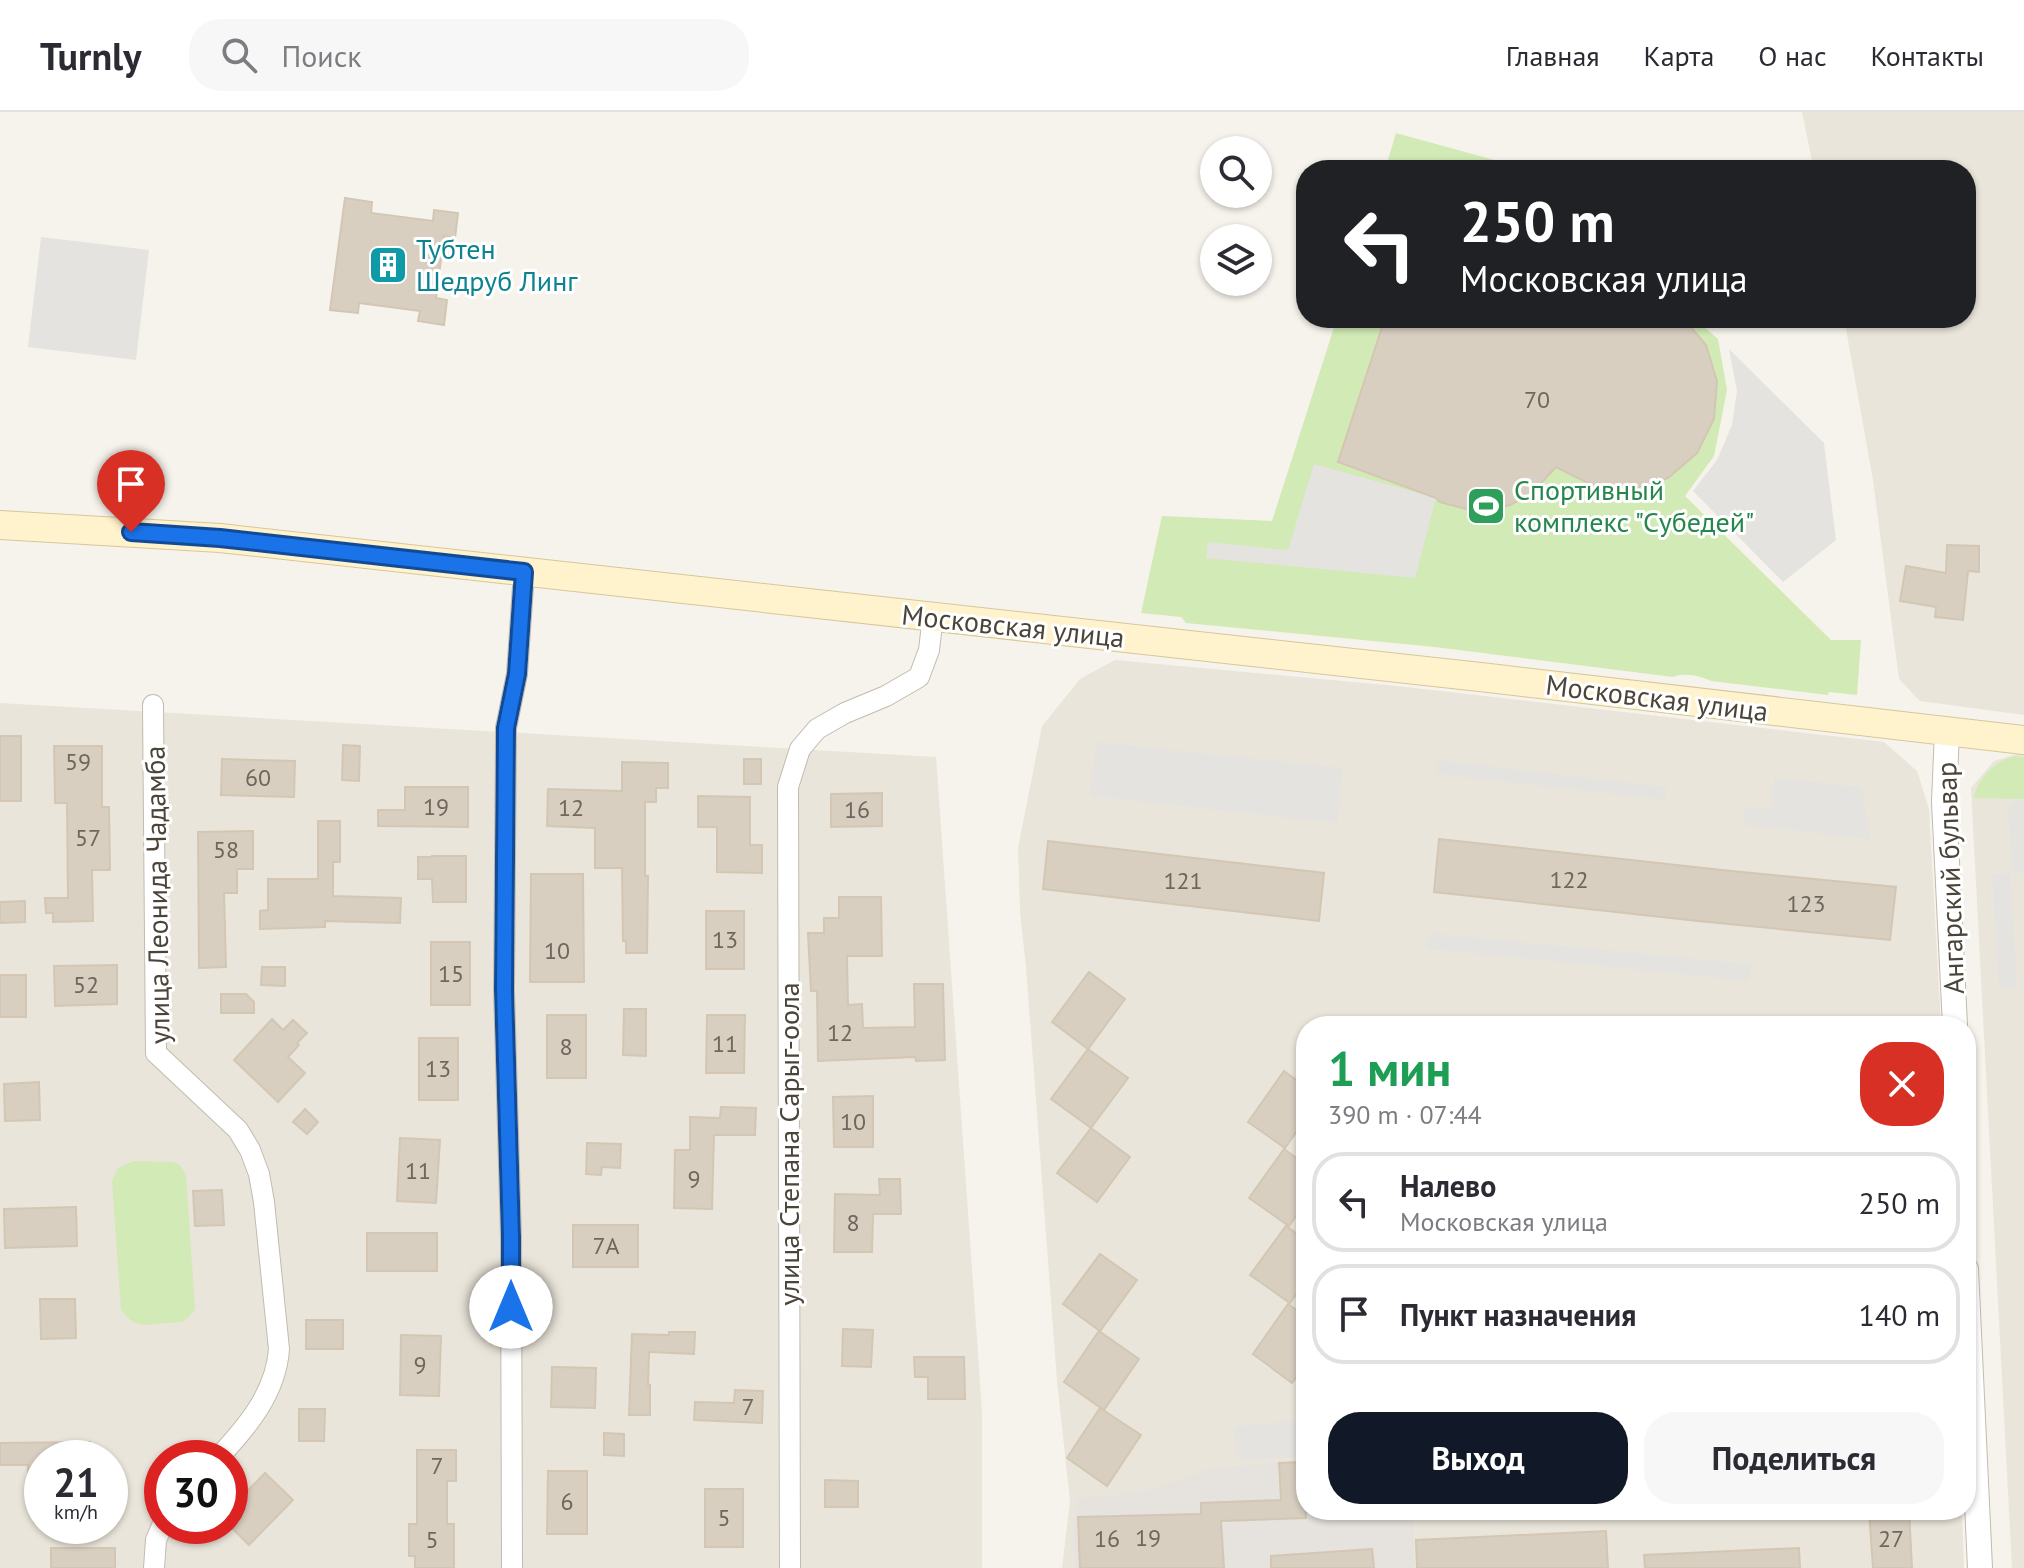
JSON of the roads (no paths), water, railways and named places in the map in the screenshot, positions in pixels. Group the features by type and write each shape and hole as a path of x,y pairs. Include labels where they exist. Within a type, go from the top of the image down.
{"main road":[{"name":"Московская улица","path":"0,525 220,538 2024,740"}],"street":[{"path":"512,1568 511,1237 504,990 505,743 517,674 524,572"},
{"name":"улица Степана Сарыг-оола","path":"790,1568 788,787 800,749 817,729 919,677 929,650 933,616"},
{"name":"улица Леонида Чадамба","path":"153,705 156,1053 238,1130 259,1174 264,1202 275,1302 278,1365 247,1427 235,1440"},
{"name":"Ангарский бульвар","path":"1947,731 1944,802 1955,1016"},
{"path":"1976,1483 1980,1568"},
{"path":"154,1568 156,1544"}],"place":[{"name":"Тубтен Шедруб Линг","path":"388,265"},
{"name":"Спортивный комплекс \"Субедей\"","path":"1486,506"}]}
